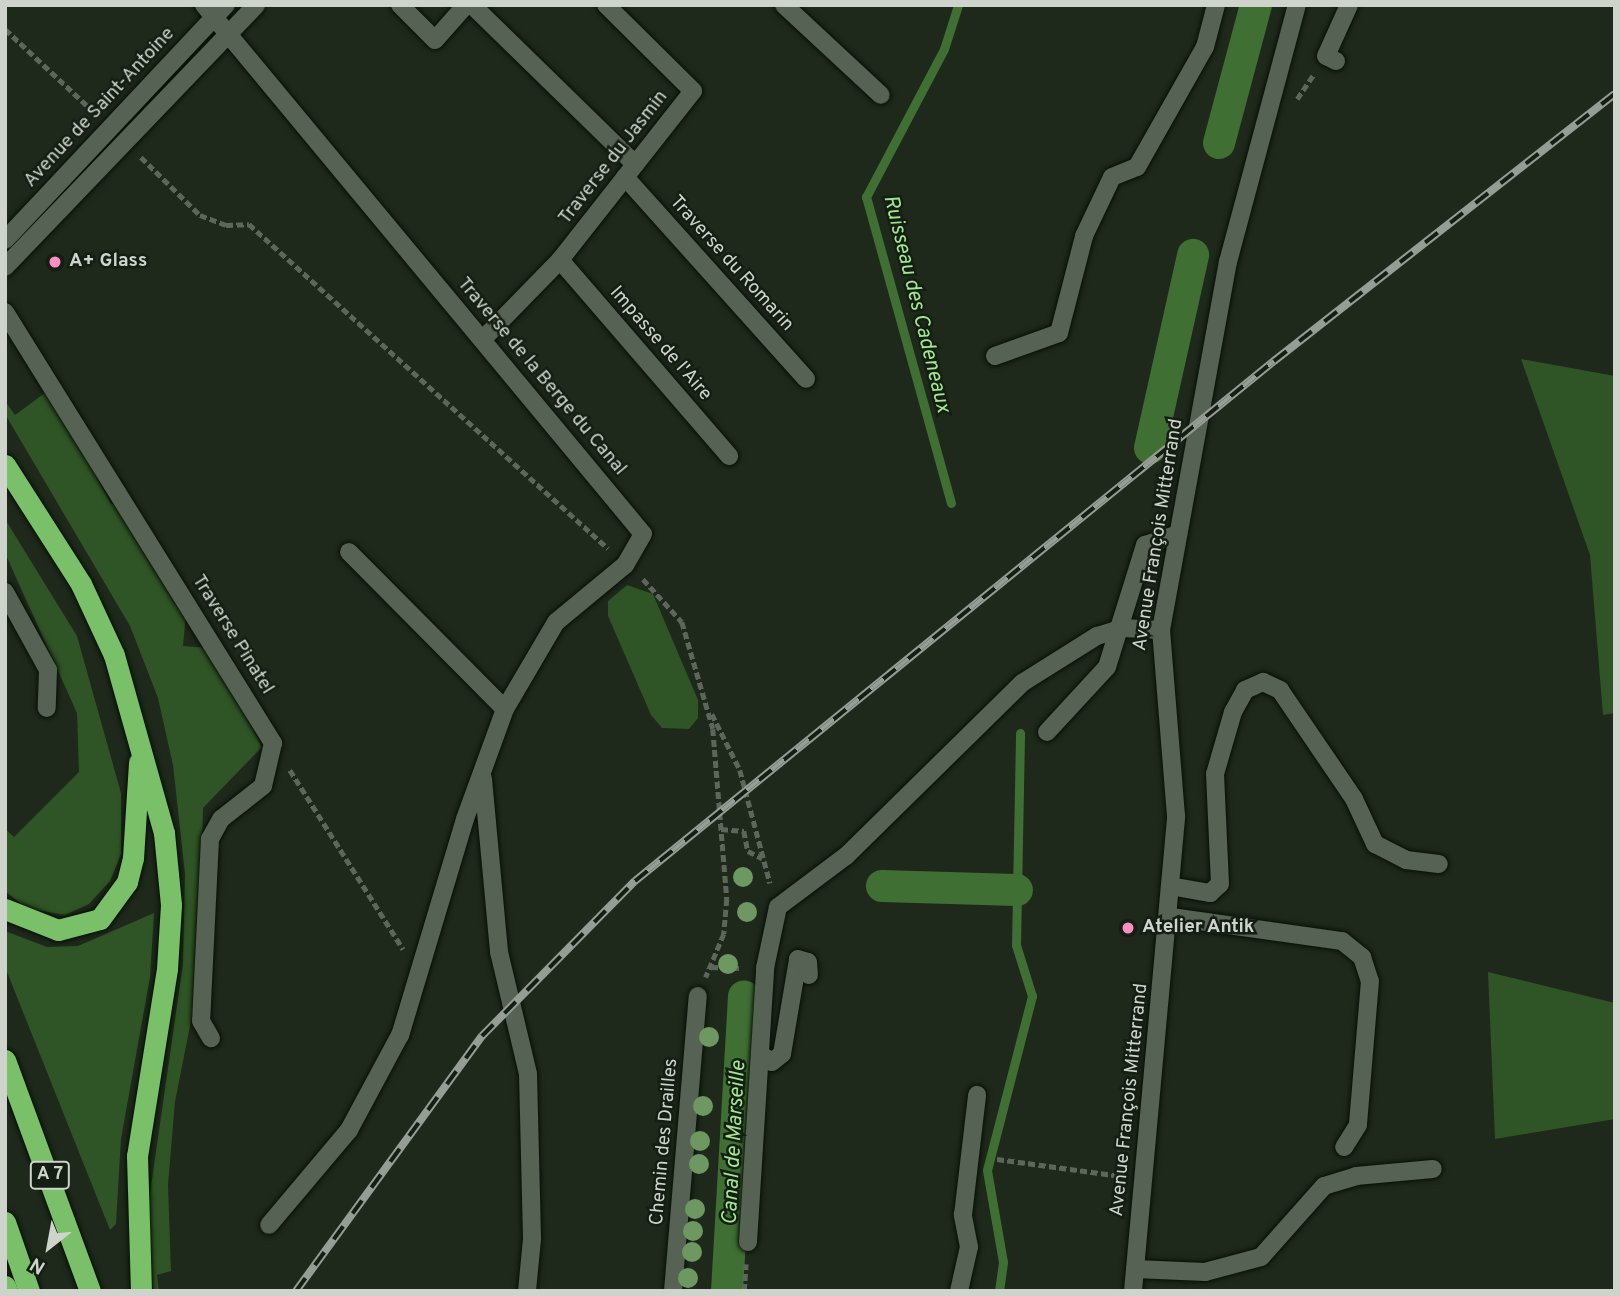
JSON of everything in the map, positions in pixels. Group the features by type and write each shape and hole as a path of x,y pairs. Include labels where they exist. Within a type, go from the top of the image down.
{"highway":[{"path":"6,467 97,617 140,739 164,833 171,905 137,1156 141,1291"},
{"path":"5,909 58,930 100,919 115,902 133,858 140,739"},
{"name":"A 7","path":"5,1060 90,1291"},
{"path":"5,1222 29,1291"}],"street":[{"path":"5,267 256,5"},
{"path":"400,5 435,40 466,5"},
{"name":"Traverse du Romarin","path":"472,5 630,170 806,379"},
{"name":"Traverse du Jasmin","path":"484,339 560,260 693,91 606,5"},
{"path":"784,5 881,95"},
{"path":"995,356 1059,333 1084,236 1112,177 1137,167 1205,47 1216,5"},
{"name":"Avenue François Mitterrand","path":"1133,1291 1142,1178 1171,917 1170,886 1176,816 1161,630 1228,262 1297,5"},
{"path":"1331,59 1349,5"},
{"name":"Traverse de la Berge du Canal","path":"215,9 225,37 484,339 643,534 625,565 556,622 505,709 483,779 465,819 422,980 364,1108 269,1225"},
{"name":"Avenue de Saint-Antoine","path":"5,240 215,9"},
{"name":"Impasse de l'Aire","path":"560,260 729,456"},
{"name":"Traverse Pinatel","path":"5,312 273,743"},
{"path":"1047,732 1107,667 1123,628 1145,545 1178,534"},
{"path":"349,552 505,709"},
{"path":"5,592 48,670 47,708"},
{"path":"748,1242 765,968 778,908 846,856 1022,683 1097,636 1123,628 1161,630"},
{"path":"1170,886 1210,893 1220,884 1214,774 1233,712 1245,690 1263,682 1280,690 1354,799 1375,844 1406,860 1439,864"},
{"path":"211,1038 201,1021 210,839 220,818 263,786 273,743"},
{"path":"483,779 499,952 527,1074 532,1239 527,1291"},
{"path":"1171,917 1342,941 1362,957 1370,981 1359,1125 1343,1147"},
{"path":"760,1054 772,1062 782,1054 798,959 808,962 809,975"},
{"name":"Chemin des Drailles","path":"673,1291 698,996"},
{"path":"959,1291 969,1247 963,1215 977,1095"},
{"path":"1135,1269 1205,1272 1261,1258 1324,1186 1356,1176 1433,1169"}],"path":[{"path":"5,29 110,127"},
{"path":"1290,111 1331,59"},
{"path":"124,140 200,215 226,225 249,224 550,490 682,622 709,711 727,899 724,934 711,967 742,968"},
{"path":"709,711 740,769 778,908"},
{"path":"273,743 422,980"},
{"path":"721,829 744,831 748,851 763,859"},
{"path":"997,1159 1142,1178"}],"green space":[{"path":"1521,359 1615,376 1615,713 1603,715 1590,555"},
{"path":"49,390 111,504 118,504 186,613 183,646 209,648 262,747 203,808 199,980 175,1102 168,1185 171,1271 157,1275 159,1291 153,1291 148,1207 183,964 185,874 173,765 158,698 130,626 5,414 5,401 15,415"},
{"path":"5,519 77,636 121,793 121,854 110,881 89,904 65,915 26,908 5,891 5,829 14,837 79,772 77,713 5,553"},
{"path":"627,585 653,594 698,700 698,718 689,729 662,728 651,715 608,616 608,601"},
{"path":"154,913 150,977 121,1139 116,1224 110,1230 5,967 5,931 47,947 78,946"},
{"path":"1488,972 1615,1003 1615,1119 1495,1139"}],"waterway":[{"name":"Ruisseau des Cadeneaux","path":"951,503 866,197 944,49 958,5"},
{"path":"1219,143 1256,5"},
{"path":"1150,448 1193,255"},
{"name":"Ruisseau des Cadeneaux","path":"999,1291 1003,1262 987,1170 1032,996 1016,945 1020,733"},
{"path":"882,886 1017,890"},
{"name":"Canal de Marseille","path":"727,1291 744,996"}],"railway":[{"path":"296,1291 482,1036 635,881 1274,361 1615,94"}],"place":[{"name":"A+ Glass","path":"55,262"},
{"name":"Atelier Antik","path":"1128,928"}]}
